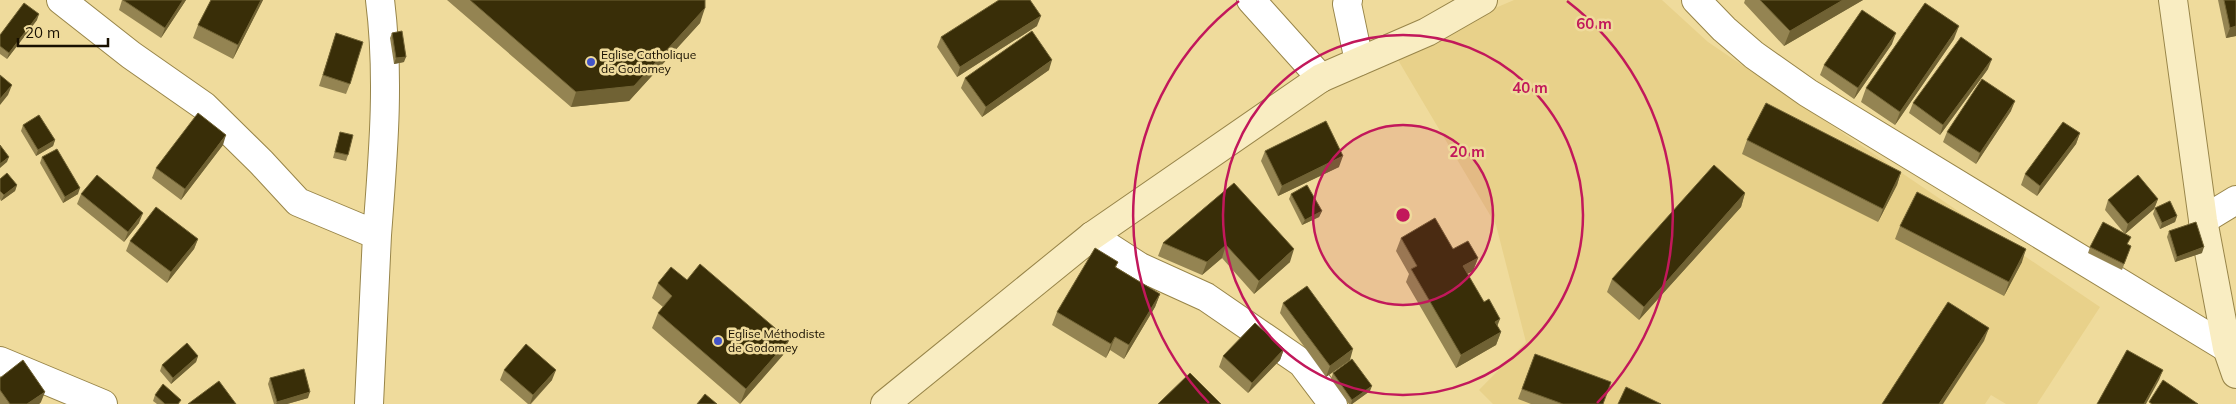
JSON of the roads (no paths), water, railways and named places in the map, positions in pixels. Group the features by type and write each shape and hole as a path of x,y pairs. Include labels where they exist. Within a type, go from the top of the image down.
{"street":[{"path":"61,0 131,55 204,106 261,162 298,202 377,235"},
{"path":"369,404 377,235 386,111 385,37 380,0"},
{"path":"1251,0 1321,78"},
{"path":"1348,0 1346,4 1359,61"},
{"path":"885,404 1092,236 1321,78 1426,32 1483,0"},
{"path":"1696,0 1724,30 1754,55 1808,93 2227,348"},
{"path":"2173,0 2203,220 2227,348 2236,374"},
{"path":"2203,220 2236,200"},
{"path":"1092,236 1140,267 1206,297 1302,363 1333,404"},
{"path":"0,360 103,404"}],"place":[{"name":"Eglise Catholique de Godomey","path":"591,62"},
{"name":"Eglise Méthodiste de Godomey","path":"718,341"}]}
